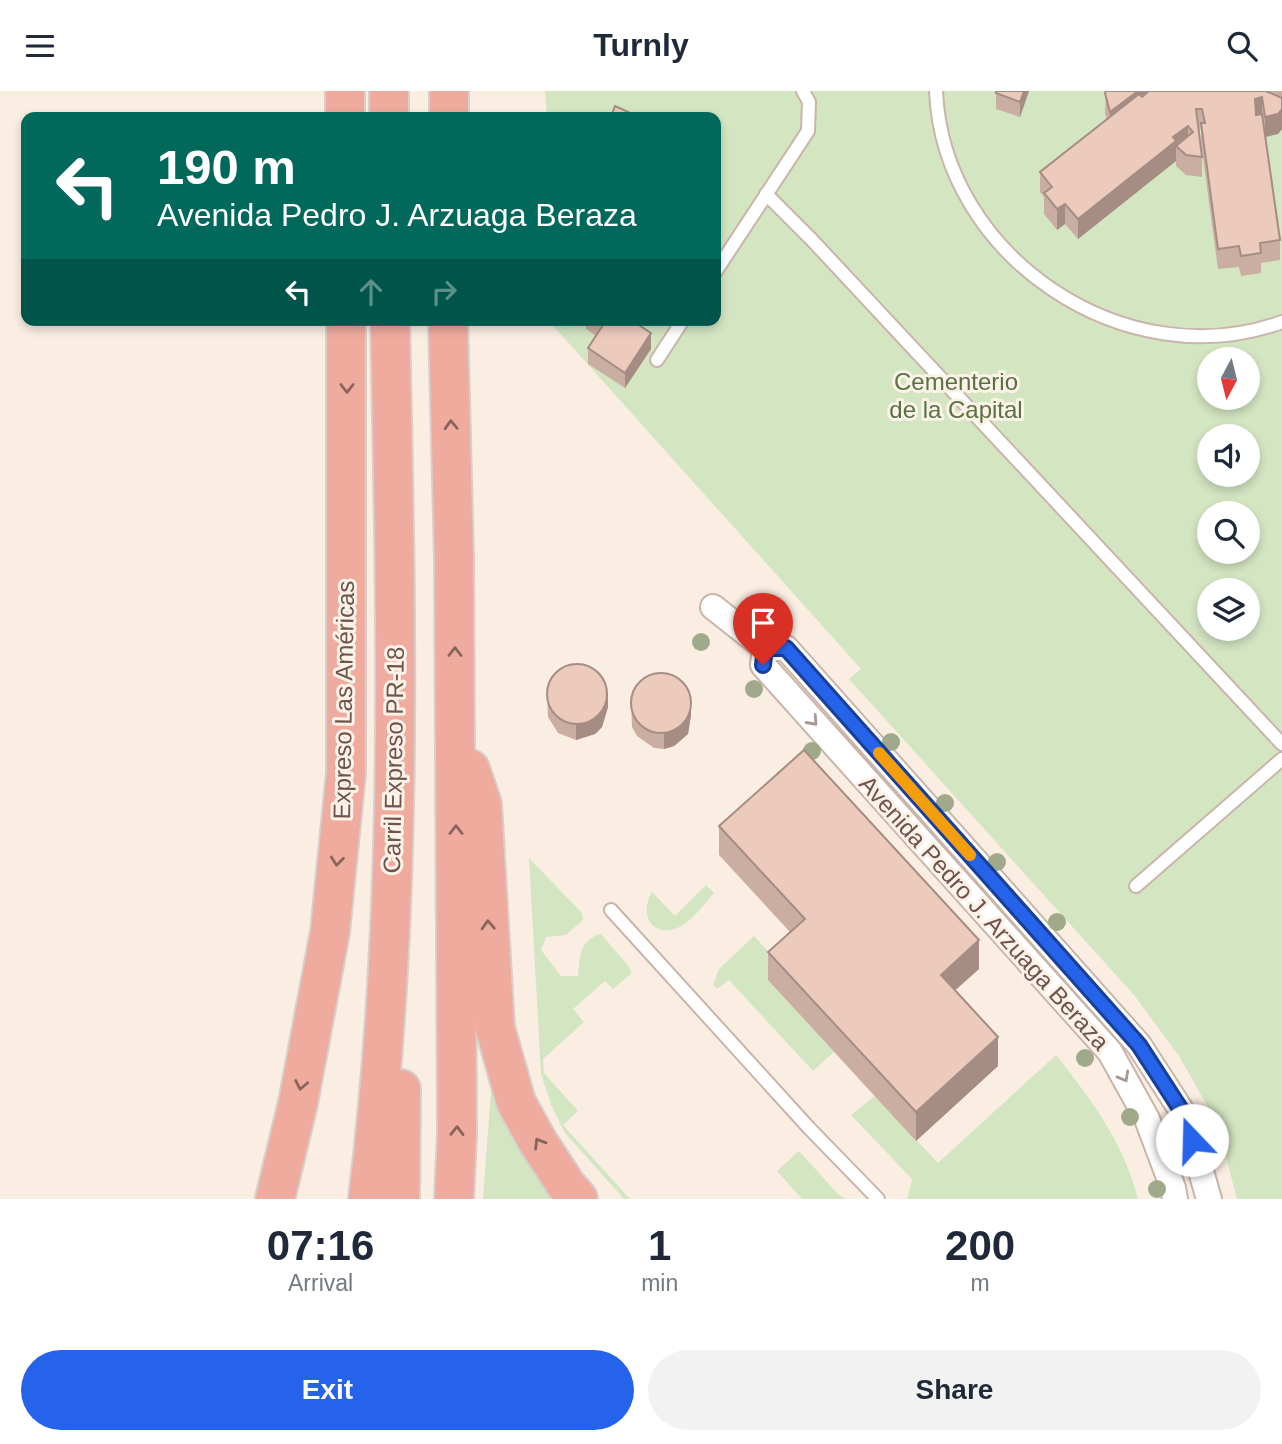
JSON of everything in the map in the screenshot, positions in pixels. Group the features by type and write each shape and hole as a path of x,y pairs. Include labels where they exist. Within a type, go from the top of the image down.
{"highway":[{"path":"345,91 345,112"},
{"path":"389,91 389,112"},
{"path":"449,91 449,112"},
{"name":"Expreso Las Américas","path":"275,1199 298,1103 330,932 346,773 346,326"},
{"name":"Carril Expreso PR-18","path":"368,1199 391,939 394,829 395,545 390,326"},
{"path":"448,326 454,558 457,1133 454,1199"},
{"path":"455,720 482,804 495,1028 516,1102 538,1142 578,1199"},
{"path":"391,939 398,1005 401,1091 400,1199"}],"street":[{"name":"Avenida Pedro J. Arzuaga Beraza","path":"713,607 765,648 786,648 1139,1045 1185,1116 1209,1199"},
{"name":"Avenida Pedro J. Arzuaga Beraza","path":"765,648 763,665 1110,1052 1147,1119 1175,1199"}],"lane":[{"path":"721,263 800,147 808,131 809,102 803,91"},
{"path":"936,91 948,153 970,203 1002,247 1042,284 1089,312 1142,330 1210,335 1281,325"},
{"path":"766,194 1282,744"},
{"path":"657,360 679,326"},
{"path":"1136,886 1282,759"},
{"path":"611,911 809,1128 878,1199"},
{"path":"1023,955 1044,938"},
{"path":"1071,1009 1091,992"}],"green space":[{"name":"Cementerio de la Capital","path":"545,91 1282,91 1282,1199 1237,1199 1222,1142 1209,1109 1179,1056 1134,995 849,679 861,669 553,326 721,326 721,112 547,112"},
{"path":"529,858 582,913 583,920 566,935 546,937 541,950 561,976 578,976 582,950 588,940 601,934 630,968 631,974 613,989 605,981 573,1009 584,1022 543,1059 544,1073 578,1111 563,1125 630,1199 624,1199 565,1133 552,1107 541,1074"},
{"path":"706,885 714,893 682,926 660,930 650,922 647,908 652,892 675,916"},
{"path":"754,936 783,967 769,981 834,1052 813,1071 729,980 717,989 713,985 719,969"},
{"path":"1056,1055 1094,1105 1115,1140 1138,1199 907,1199 912,1179 851,1115 875,1096 938,1163"},
{"path":"495,1084 565,1199 483,1199 491,1091"},
{"path":"799,1151 838,1194 846,1199 802,1199 777,1171"}],"building":[{"path":"996,91 1024,91 1020,102"},
{"path":"1106,91 1138,91 1110,112"},
{"path":"1149,91 1266,91 1282,98 1282,109 1278,114 1265,117 1262,97 1255,99 1256,115 1262,114 1280,240 1260,243 1261,253 1241,256 1239,246 1218,249 1201,123 1205,123 1202,109 1196,109 1202,157 1186,155 1176,146 1193,132 1188,126 1173,137 1176,141 1078,219 1065,204 1057,209 1044,193 1052,187 1040,172 1139,94 1142,97"},
{"path":"615,106 628,112 613,112"},
{"path":"602,326 640,326 651,333 625,373 588,348"},
{"path":"577,664 594,669 602,677 607,694 602,711 594,719 577,724 560,719 552,711 547,694 552,677 560,669"},
{"path":"661,673 682,682 691,703 682,724 661,733 640,724 631,703 640,682"},
{"path":"804,750 979,940 941,975 998,1037 916,1112 768,952 805,919 719,826"}],"slow traffic":[{"path":"879,753 970,855"}],"route":[{"path":"763,665 765,648 786,648 1139,1045 1185,1116 1192,1140"}]}
